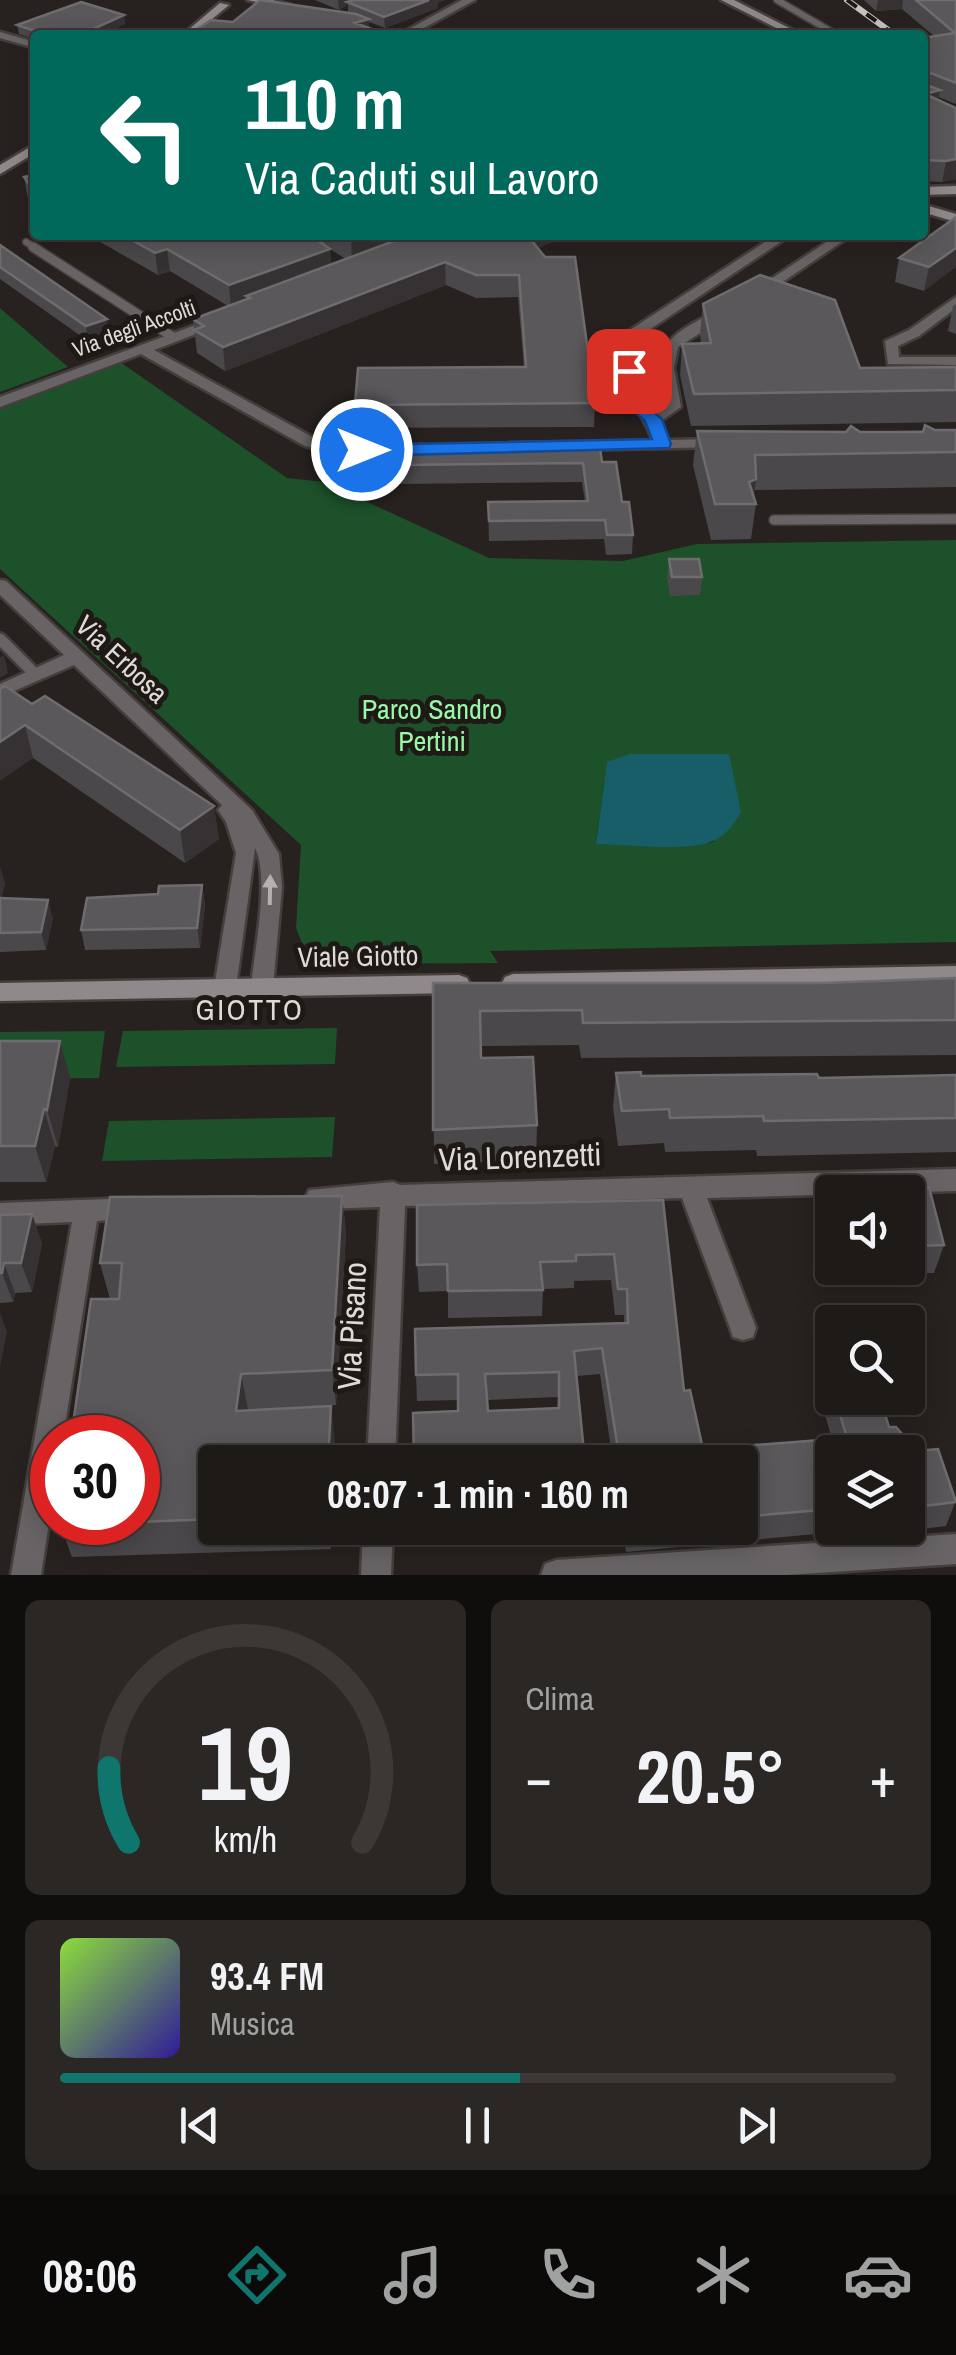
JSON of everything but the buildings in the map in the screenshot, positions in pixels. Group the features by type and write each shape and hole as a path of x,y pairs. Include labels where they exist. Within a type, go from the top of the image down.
{"main road":[{"path":"210,0 224,5"},
{"path":"193,30 224,5 252,0 298,7"},
{"path":"726,0 788,30"},
{"path":"0,170 30,151"},
{"path":"928,191 956,190"},
{"path":"954,216 949,206 956,202"},
{"path":"928,210 954,216"},
{"name":"Viale Giotto","path":"0,992 956,976"}],"street":[{"path":"412,30 470,0"},
{"path":"0,35 30,44"},
{"path":"662,444 653,419 635,405 631,394 629,342 635,334 777,240"},
{"path":"653,419 673,406 664,362 667,348 674,340 757,294 838,240"},
{"path":"956,301 914,332 890,344 889,352 893,361 956,361"},
{"name":"Via degli Accolti","path":"0,402 244,311"},
{"path":"142,349 310,443 338,450 447,450"},
{"path":"484,449 741,444"},
{"name":"Via Erbosa","path":"0,586 245,815 269,854 271,886 262,987"},
{"path":"0,691 76,657"},
{"name":"Via Erbosa","path":"202,777 236,820 246,852 225,988"},
{"name":"Via Lorenzetti","path":"297,1200 393,1194 956,1180"},
{"path":"690,1185 743,1328"},
{"name":"Via Pisano","path":"382,1445 393,1194"},
{"path":"0,1214 163,1208"},
{"path":"26,1575 86,1212"},
{"path":"376,1575 377,1545"},
{"path":"556,1575 956,1549"}],"lane":[{"path":"777,0 828,30"},
{"path":"26,242 172,337"},
{"path":"774,520 956,520"},
{"path":"0,638 34,673"}],"green space":[{"path":"1,309 68,367 0,392"},
{"name":"Parco Sandro Pertini","path":"120,362 287,478 324,482 489,558 623,561 697,544 956,540 956,942 490,951 498,963 336,964 321,959 304,948 296,928 301,845 0,569 0,408","holes":["728,754 734,785 713,842 596,843 607,763"]},
{"path":"337,1028 335,1064 116,1067 123,1031"},
{"path":"105,1031 99,1078 0,1079 0,1032"},
{"path":"335,1117 332,1157 102,1161 109,1121"}],"water":[{"path":"630,754 729,754 741,812 723,835 703,844 596,844 607,762"}],"railway":[{"path":"847,0 888,30"}],"district":[{"name":"GIOTTO","path":"250,1010"}],"route":[{"path":"362,450 662,444 653,419 635,405 629,371"}]}
